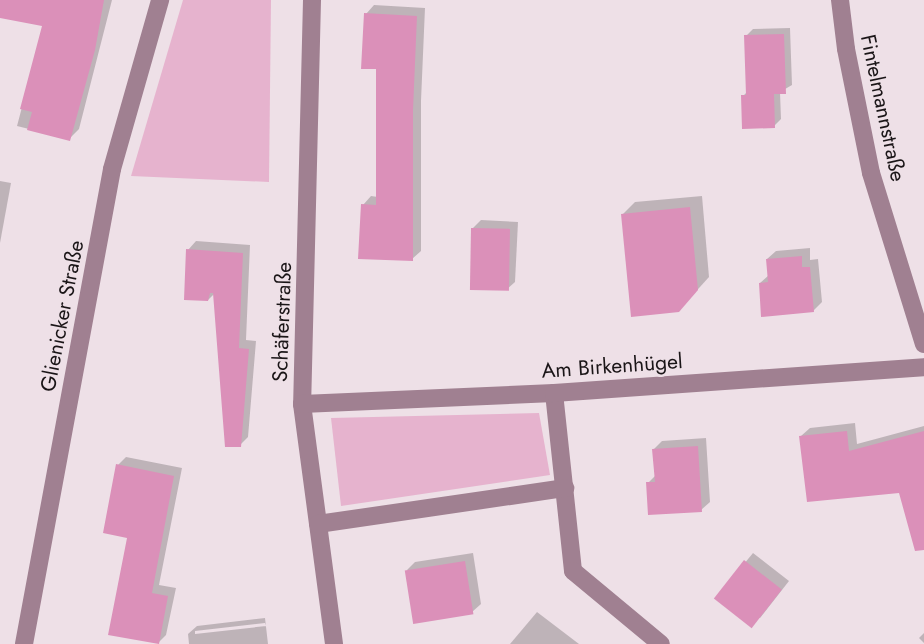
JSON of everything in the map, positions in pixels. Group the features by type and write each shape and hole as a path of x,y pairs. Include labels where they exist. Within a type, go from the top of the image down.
{"street":[{"name":"Glienicker Straße","path":"24,644 112,169 160,0"},
{"name":"Schäferstraße","path":"312,0 302,404 334,644"},
{"name":"Fintelmannstraße","path":"840,0 871,173 924,344"},
{"name":"Am Birkenhügel","path":"302,404 554,393 924,367"},
{"path":"554,393 573,572 661,644"},
{"path":"318,524 565,488"}],"shaded area":[{"path":"183,0 271,0 269,182 131,176"},
{"path":"539,413 550,475 341,506 331,418"}],"building":[{"path":"0,0 104,0 95,50 70,141 27,130 32,112 20,109 42,26 0,18"},
{"path":"364,13 417,16 413,110 413,261 358,259 361,204 376,205 376,69 361,69"},
{"path":"784,34 786,94 774,94 775,128 742,129 741,95 746,95 744,35"},
{"path":"690,207 698,290 679,312 631,317 621,214"},
{"path":"471,228 510,229 509,291 470,290"},
{"path":"186,249 243,253 239,348 249,349 241,447 225,447 213,293 210,293 208,301 184,300"},
{"path":"802,256 802,267 810,267 814,312 761,317 759,283 768,282 766,259"},
{"path":"847,431 849,451 924,431 924,550 915,551 899,493 807,502 799,436"},
{"path":"698,446 702,512 648,515 646,482 655,482 652,449"},
{"path":"116,464 174,476 152,593 168,596 159,644 108,635 127,538 103,533"},
{"path":"744,560 782,590 752,628 714,599"},
{"path":"465,561 473,614 413,624 405,571"}]}
